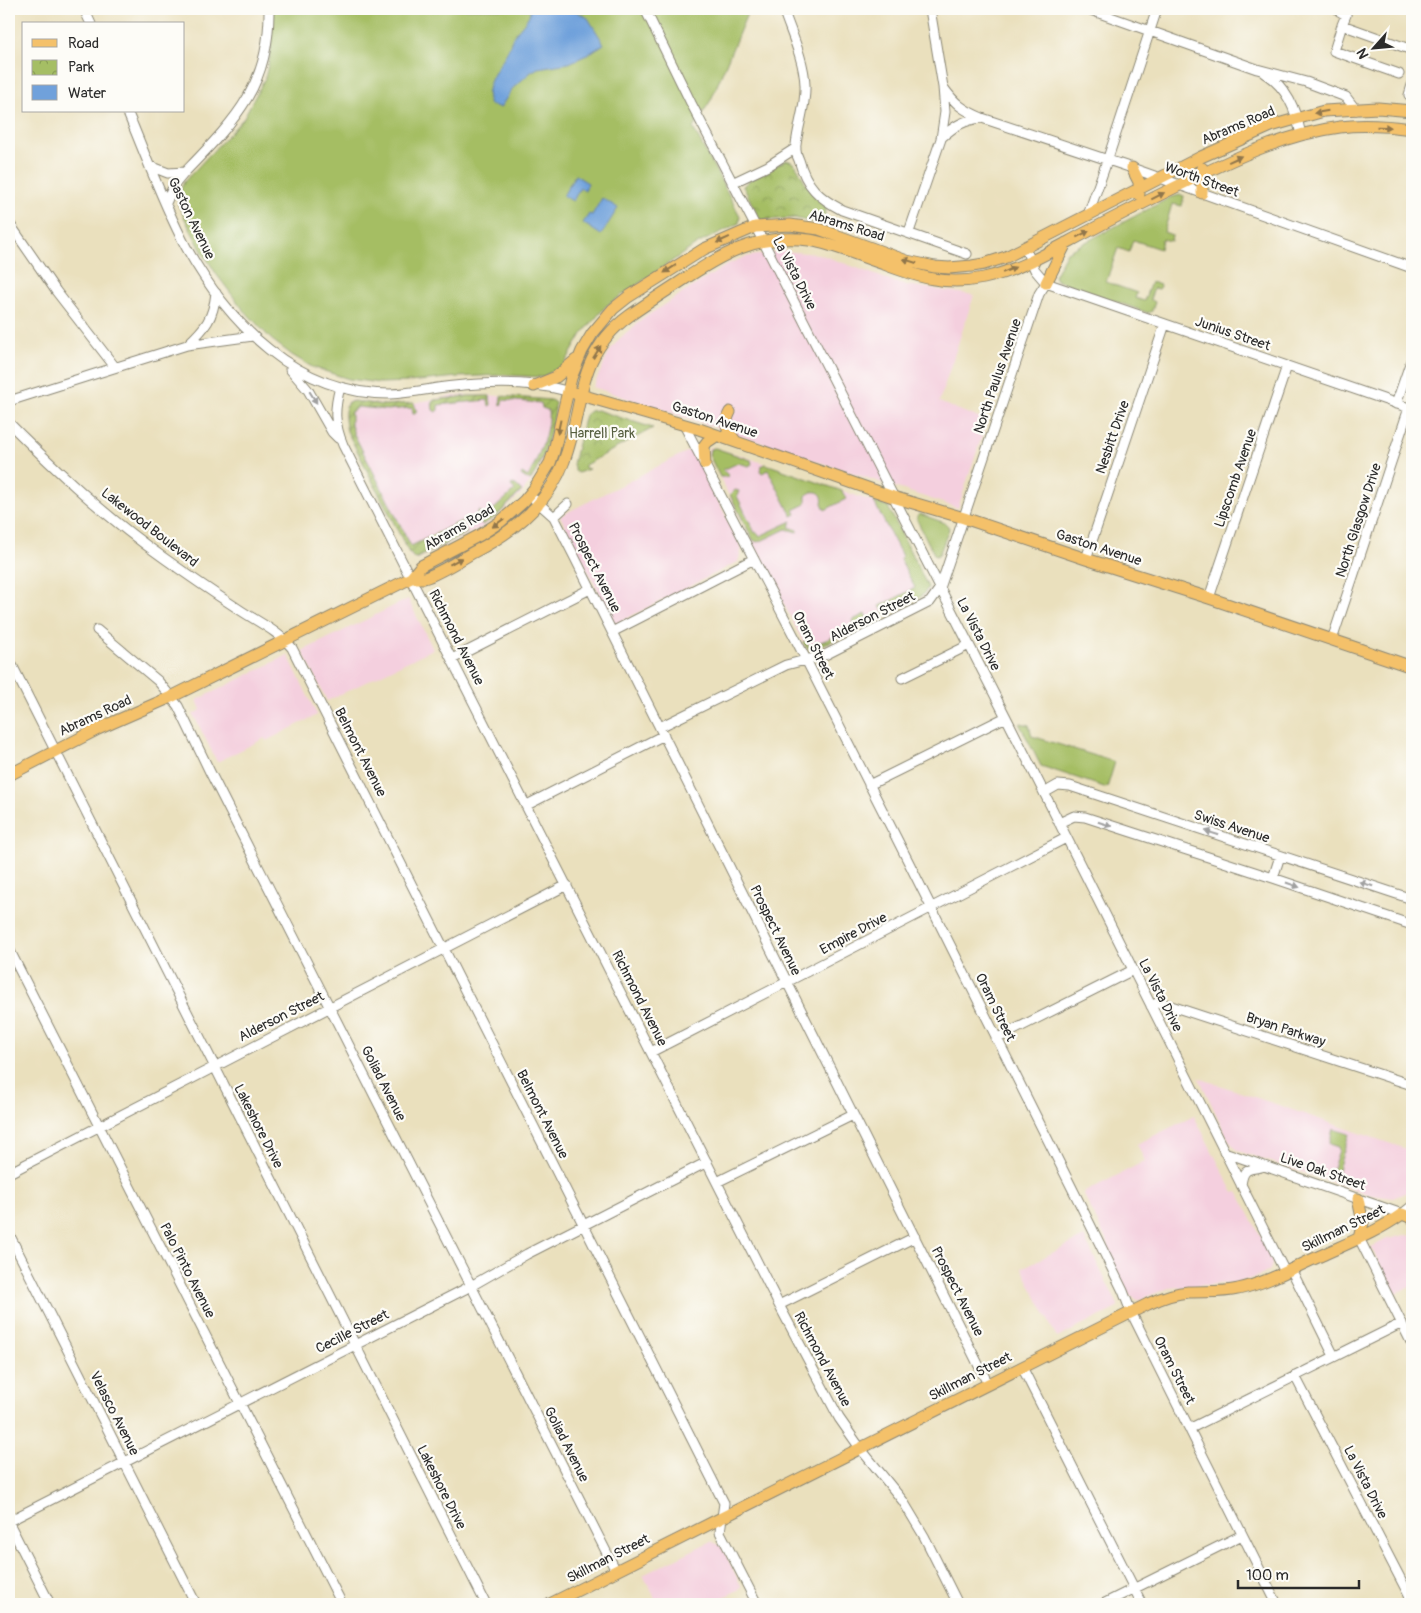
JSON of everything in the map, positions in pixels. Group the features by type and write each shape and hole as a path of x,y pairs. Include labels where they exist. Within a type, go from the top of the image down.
{"main road":[{"name":"Abrams Road","path":"9,775 55,750 123,717 171,697 411,578 421,566 480,535 500,522 530,494 546,470 554,451 567,392 579,357 592,334 605,317 628,297 704,249 755,227 790,225 819,229 907,260 935,267 960,268 984,264 1001,259 1025,248 1201,157 1271,126 1324,111 1378,108 1412,111"},
{"name":"Abrams Road","path":"411,578 425,578 501,538 540,504 550,490 564,463 588,368 603,342 621,322 724,254 737,248 763,241 799,239 830,245 925,279 958,282 986,278 1031,260 1258,148 1301,135 1342,126 1412,129"},
{"path":"1201,157 1202,193"},
{"path":"1132,168 1140,188 1136,207"},
{"path":"1046,283 1066,243"},
{"path":"925,279 935,274 982,271 992,268 1001,259"},
{"path":"648,284 657,297"},
{"path":"534,386 556,377 579,357"},
{"name":"Gaston Avenue","path":"567,392 684,424 893,497 964,518 1209,598 1412,667"},
{"path":"730,412 727,418 727,428 736,442"},
{"path":"705,464 704,446 716,436"},
{"path":"1358,1199 1363,1223 1359,1238"},
{"name":"Skillman Street","path":"557,1603 616,1571 1131,1312 1162,1298 1186,1292 1235,1290 1268,1280 1407,1216"}],"street":[{"path":"84,9 90,22"},
{"path":"166,203 174,185 221,134 237,115 246,100 260,71 265,54 268,39 269,9"},
{"name":"La Vista Drive","path":"645,9 1044,792 1224,1152 1334,1356"},
{"path":"782,9 801,60 806,87 796,148 801,169 818,195 826,202 842,210 967,254"},
{"path":"908,232 941,139 945,112 943,87 930,9"},
{"path":"1088,9 1257,69 1306,82 1346,97 1356,110"},
{"path":"1088,215 1157,9"},
{"path":"1340,9 1339,12 1346,15 1334,51 1399,74"},
{"path":"1342,26 1412,50"},
{"path":"1257,69 1273,79 1282,89 1298,118 1301,135"},
{"path":"1409,95 1412,86"},
{"name":"Worth Street","path":"943,87 960,108 982,118 1132,168 1412,268"},
{"name":"Gaston Avenue","path":"127,112 187,247 216,293 253,336 281,360 312,378 340,388 364,392 400,394 463,385 493,384 534,386 567,392"},
{"path":"941,139 956,125 965,121 982,118"},
{"path":"732,183 768,166 796,148"},
{"path":"150,166 168,173 185,172"},
{"path":"9,223 56,291 115,367"},
{"path":"1025,248 1036,270 1046,283"},
{"name":"Junius Street","path":"1046,283 1411,408"},
{"name":"North Paulus Avenue","path":"964,518 1038,298 1046,283"},
{"path":"187,345 209,322 214,308 216,293"},
{"name":"Nesbitt Drive","path":"1086,559 1165,324"},
{"path":"9,401 187,345 253,336"},
{"path":"1396,404 1412,358"},
{"path":"281,360 305,385 332,432 343,444"},
{"name":"Lipscomb Avenue","path":"1209,598 1287,366"},
{"name":"Richmond Avenue","path":"340,388 335,419 337,431 343,444 779,1305 838,1418 903,1500 924,1536 958,1604"},
{"name":"North Glasgow Drive","path":"1332,640 1411,408"},
{"name":"Lakewood Boulevard","path":"9,422 38,452 86,496 125,528 222,599 277,632 286,640"},
{"name":"Oram Street","path":"684,424 806,660 1084,1212 1131,1312 1277,1604"},
{"name":"Prospect Avenue","path":"530,494 554,517 988,1384"},
{"path":"554,517 568,504"},
{"name":"Alderson Street","path":"527,805 786,665 825,655 930,602 940,588 964,518"},
{"path":"612,632 754,559"},
{"path":"452,658 590,589"},
{"name":"Goliad Avenue","path":"98,630 158,681 178,706 470,1286 616,1571"},
{"name":"Belmont Avenue","path":"286,640 322,706 724,1503 720,1532 757,1604"},
{"path":"902,678 969,645"},
{"name":"Lakeshore Drive","path":"9,659 486,1604"},
{"path":"869,785 1006,717"},
{"name":"Swiss Avenue","path":"1044,792 1058,785 1070,786 1412,899"},
{"path":"1059,822 1074,816 1085,817 1412,925"},
{"name":"Empire Drive","path":"651,1052 1066,838"},
{"path":"1273,878 1280,856"},
{"name":"Alderson Street","path":"9,1173 445,949 567,884"},
{"name":"Palo Pinto Avenue","path":"9,949 342,1604"},
{"path":"996,1039 1133,970"},
{"name":"Bryan Parkway","path":"1151,1006 1159,1002 1412,1085"},
{"path":"717,1182 853,1115"},
{"name":"Live Oak Street","path":"1224,1152 1407,1216"},
{"name":"Cecille Street","path":"9,1522 470,1286 527,1254 707,1162"},
{"path":"1241,1185 1242,1174 1245,1171 1265,1167"},
{"name":"Skillman Street","path":"1407,1216 1412,1206"},
{"name":"Velasco Avenue","path":"9,1234 196,1604"},
{"path":"779,1305 915,1237"},
{"path":"1359,1238 1412,1344"},
{"path":"1189,1429 1402,1322"},
{"path":"1022,1367 1142,1604"},
{"name":"La Vista Drive","path":"1295,1376 1412,1601"},
{"path":"9,1522 50,1604"},
{"path":"1103,1604 1242,1535"}],"shaded area":[{"path":"781,251 819,254 900,284 974,295 939,402 987,421 958,508 593,387 611,349 620,338 645,317 730,263 745,257"},
{"path":"468,395 505,396 552,401 556,409 550,443 544,459 530,483 499,515 483,527 418,559 414,559 411,557 347,431 344,416 346,404 351,400 384,404 413,403"},
{"path":"710,447 740,455 888,507 928,591 830,643 809,649 805,646 708,454"},
{"path":"692,449 742,548 738,562 615,624 560,516"},
{"path":"408,599 433,649 327,701 302,651"},
{"path":"288,655 317,715 266,741 265,738 217,762 193,714 201,710 197,700"},
{"path":"1199,1078 1412,1151 1412,1190 1393,1198 1371,1195 1238,1151 1229,1141"},
{"path":"1194,1116 1234,1193 1238,1192 1272,1258 1272,1264 1270,1270 1262,1275 1240,1282 1169,1288 1138,1300 1131,1297 1127,1292 1108,1254 1108,1244 1083,1193 1145,1161 1137,1144"},
{"path":"1405,1235 1412,1236 1412,1285 1395,1294 1371,1247 1387,1239"},
{"path":"1084,1237 1118,1305 1117,1308 1057,1338 1022,1268"},
{"path":"711,1541 722,1547 742,1588 710,1604 658,1604 643,1575"}],"green space":[{"path":"272,9 749,9 711,100 693,128 740,216 739,223 697,244 606,306 582,334 564,365 542,377 504,375 380,383 349,379 312,367 271,339 242,308 203,253 178,204 178,196 184,182 243,119 265,78 271,51"},
{"path":"786,160 795,165 811,191 827,207 822,225 795,218 760,220 743,186 750,180"},
{"path":"1184,196 1182,206 1172,204 1164,232 1172,235 1171,241 1162,239 1160,249 1133,240 1129,252 1118,248 1106,282 1137,293 1135,298 1144,301 1151,282 1160,285 1159,289 1154,288 1150,299 1155,302 1152,311 1148,313 1056,280 1054,276 1067,252 1171,197"},
{"path":"468,396 490,396 491,405 489,406 488,400 438,405 436,412 433,410 432,402 434,400"},
{"path":"501,396 551,400 555,403 553,422 547,446 530,481 521,474 528,477 539,453 547,427 548,410 542,408 541,403 503,400 501,406"},
{"path":"348,402 384,405 414,403 417,412 415,414 413,414 412,408 387,410 358,407 351,412 351,425 354,434 411,546 461,521 467,533 418,558 414,558 409,553 347,431 345,409"},
{"name":"Harrell Park","path":"597,410 653,428 585,465 585,468 589,469 578,473 575,471 573,464 585,415 590,411"},
{"path":"715,448 751,460 752,464 749,466 738,463 723,470 728,475 727,477 720,477 709,455 710,449"},
{"path":"766,464 842,491 846,499 825,510 822,496 818,492 812,492 806,496 806,504 794,510 796,514 792,516 768,470 762,473 760,471 761,466"},
{"path":"512,484 522,491 497,516 482,525 477,515 478,511 483,517 494,509 515,490 511,486"},
{"path":"735,490 739,491 737,496 755,533 757,532 760,536 792,521 789,527 798,530 797,532 786,529 761,541 753,540 730,495"},
{"path":"874,502 888,507 928,587 916,599 885,615 880,606 915,588 900,559 902,556"},
{"path":"920,514 945,523 948,526 949,529 939,555 935,556 917,520 917,516"},
{"path":"865,614 869,622 830,642 809,649 803,642 805,640 809,646 826,640 855,626 853,620"},
{"path":"1021,723 1029,725 1032,736 1115,762 1107,788 1041,766 1020,725"},
{"path":"1333,1129 1349,1134 1335,1179 1328,1176 1329,1170 1332,1171 1339,1150 1338,1147 1329,1144"}],"water":[{"path":"530,9 574,10 588,18 604,44 587,55 569,63 538,68 513,88 500,108 490,105 488,98 489,85 514,36 529,16"},
{"path":"575,175 588,183 585,191 580,188 573,201 563,196"},
{"path":"602,198 618,208 601,235 583,223 589,214 592,215"}]}
